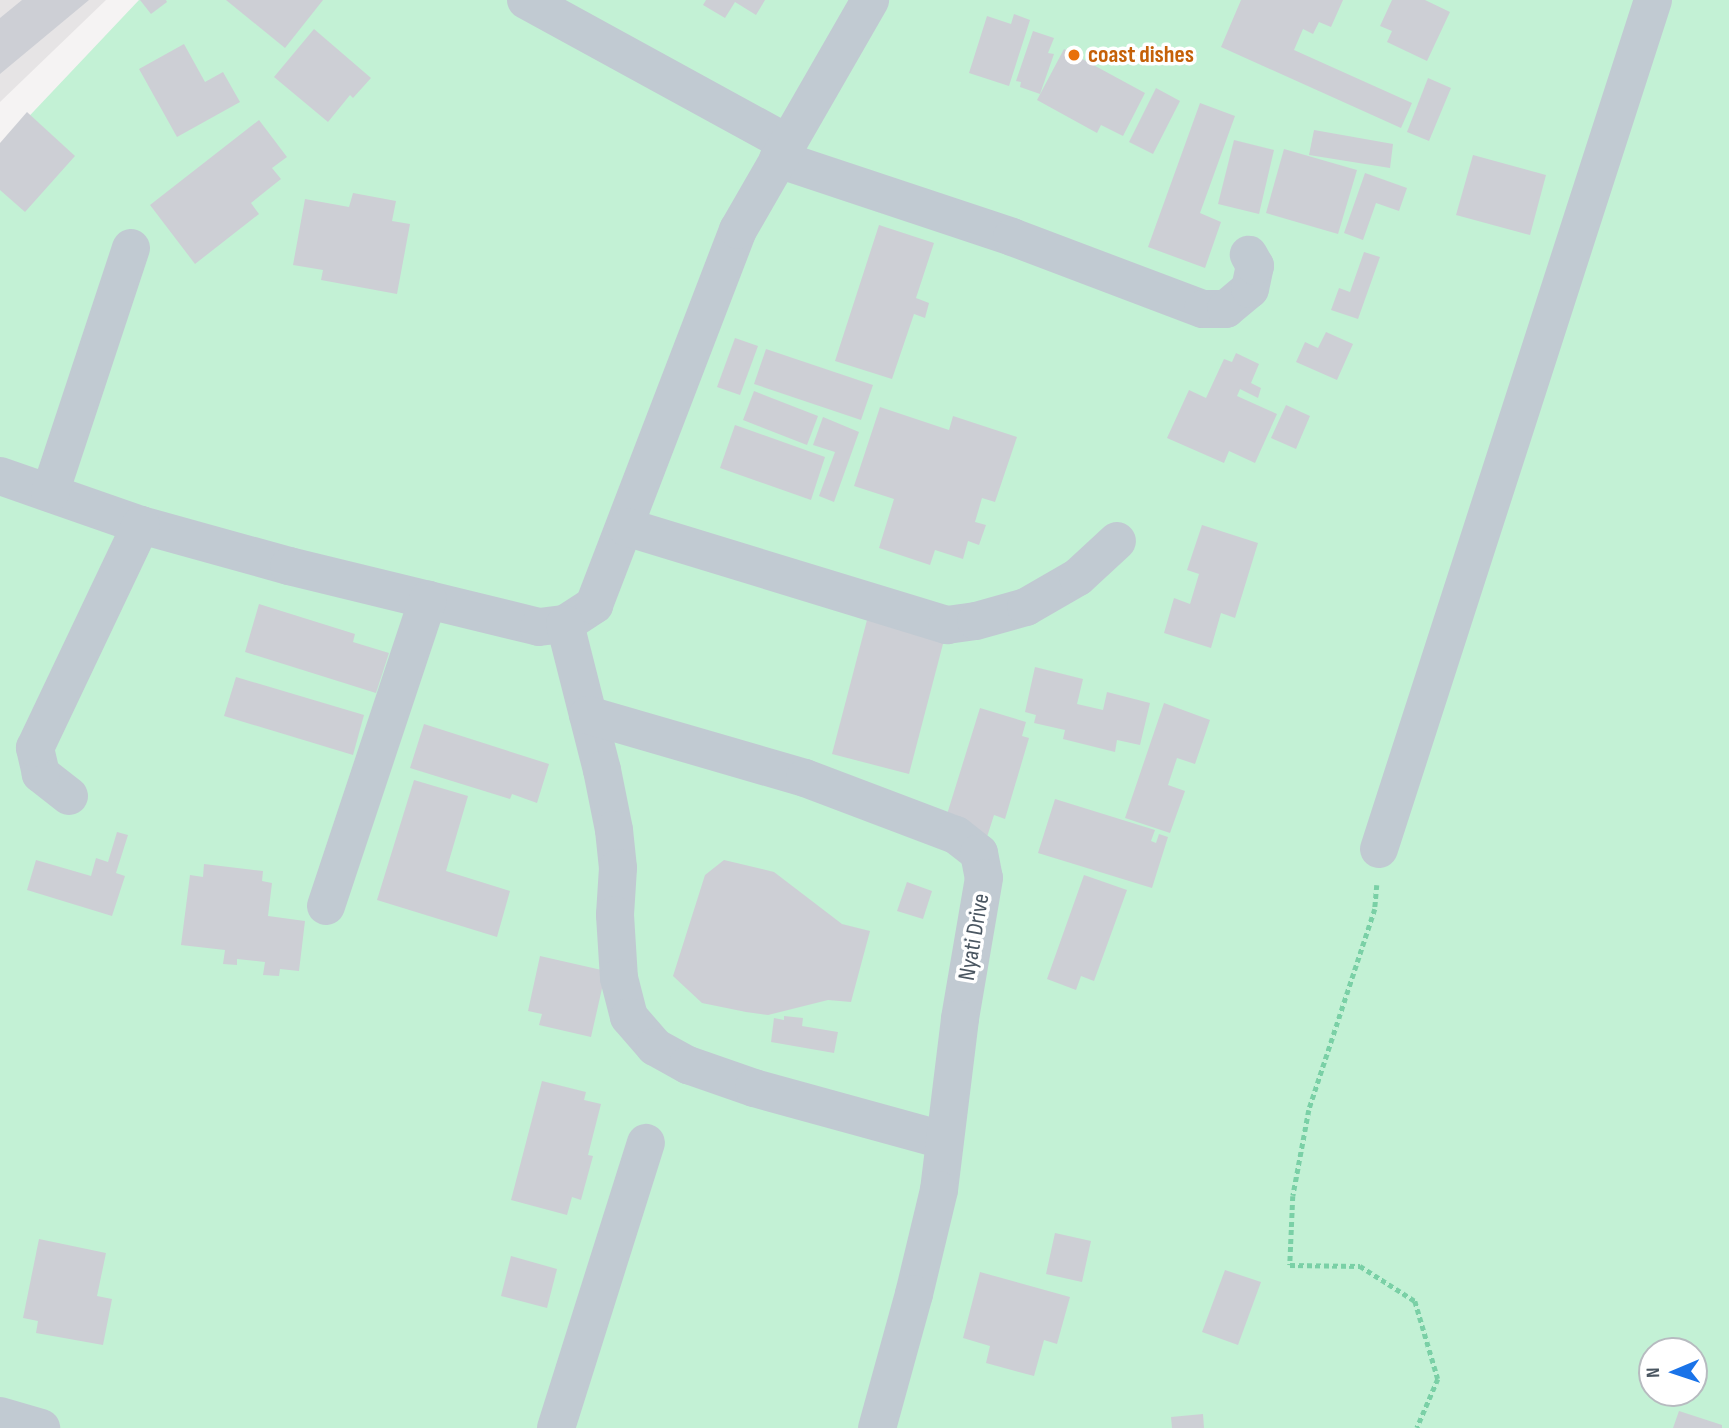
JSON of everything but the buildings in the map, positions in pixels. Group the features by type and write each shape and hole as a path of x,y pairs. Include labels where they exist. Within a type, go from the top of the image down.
{"street":[{"path":"526,0 782,151 1203,309 1226,309 1250,289 1255,266 1249,255"},
{"path":"0,476 141,524 289,566 539,627 565,624 594,605 738,230 870,0"},
{"path":"1379,849 1653,0"},
{"path":"50,493 131,248"},
{"path":"69,796 41,774 34,748 141,524"},
{"path":"626,527 947,625 976,621 1026,607 1078,578 1117,541"},
{"path":"326,906 428,600"},
{"path":"565,624 614,830 618,868 615,915 619,978 629,1017 655,1047 688,1065 754,1088 943,1140"},
{"name":"Nyati Drive","path":"588,715 805,778 956,835 979,853 984,878 960,1019 943,1140 939,1190 877,1428"},
{"path":"556,1428 646,1143"},
{"path":"0,1416 41,1428"}],"path":[{"path":"1379,849 1375,909 1309,1110 1293,1196 1290,1265 1360,1266 1415,1301 1438,1380 1417,1428"}],"shaded area":[{"path":"0,0 106,0 0,102"}],"green space":[{"path":"139,0 1729,0 1729,1428 0,1428 0,147"}],"place":[{"name":"coast dishes","path":"1074,55"}]}
